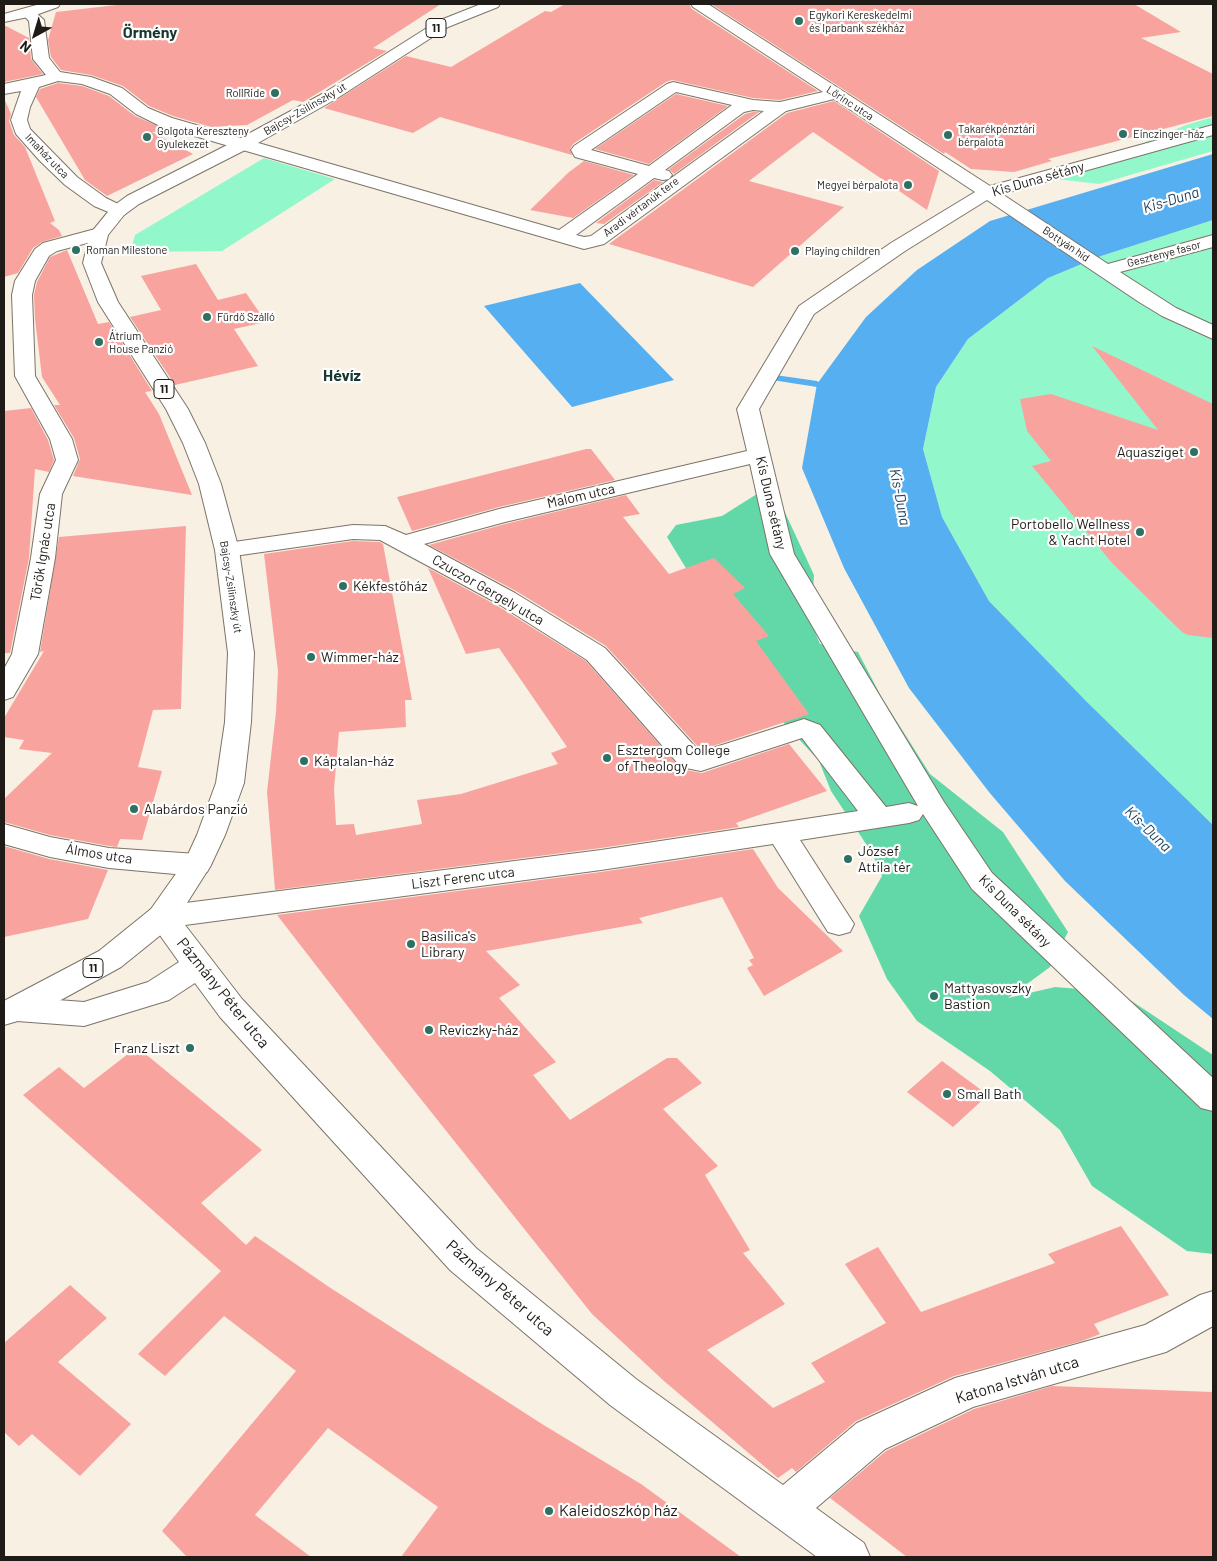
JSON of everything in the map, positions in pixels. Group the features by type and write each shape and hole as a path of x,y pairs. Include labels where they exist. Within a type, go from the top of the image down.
{"street":[{"path":"4,18 28,13 53,4"},
{"name":"11","path":"474,6 493,4"},
{"name":"Lőrinc utca","path":"698,4 996,197"},
{"name":"Bajcsy-Zsilinszky út","path":"162,918 197,865 211,835 230,783 238,722 241,654 227,550 210,484 194,443 177,409 108,302 92,263 99,234 118,211 133,200 243,144 330,96 474,6"},
{"path":"28,13 36,20 41,59 55,76"},
{"path":"4,88 32,84 55,76 85,80 116,91 142,110 166,122 562,236"},
{"name":"Imaház utca","path":"32,84 22,107 19,120 22,130 46,157 72,181 100,202 118,211"},
{"name":"Aradi vértanúk tere","path":"650,171 581,153 580,150 673,87 678,86 753,105 780,107 836,94"},
{"name":"Aradi vértanúk tere","path":"562,236 740,108 753,105"},
{"name":"Aradi vértanúk tere","path":"562,236 584,243 597,240 780,107"},
{"name":"Kis Duna sétány","path":"1213,130 996,197 898,248 806,310 748,409 782,554 934,809 982,881 1213,1098"},
{"path":"650,171 679,179"},
{"name":"Bottyán híd","path":"996,197 1129,287 1169,312 1213,333"},
{"name":"Török Ignác utca","path":"4,691 25,654 43,558 51,494 68,460 61,438 25,376 22,295 27,277 42,253 50,247 99,234"},
{"name":"Gesztenye fasor","path":"1114,268 1213,241"},
{"name":"Malom utca","path":"405,542 499,516 759,455"},
{"name":"Czuczor Gergely utca","path":"227,550 353,532 385,532 506,598 596,654 692,760 701,762 804,728 811,732 879,818"},
{"path":"839,924 771,833 909,813"},
{"name":"Liszt Ferenc utca","path":"162,918 601,860 771,833"},
{"name":"Álmos utca","path":"4,834 50,847 109,858 197,865"},
{"name":"11","path":"10,1011 110,959 162,918"},
{"name":"Pázmány Péter utca","path":"162,918 242,1020 463,1259 623,1392 850,1557"},
{"path":"10,1011 84,1014 158,991 198,966"},
{"name":"Katona István utca","path":"784,1510 871,1436 968,1391 1152,1340 1213,1308"}],"green space":[{"path":"1213,117 1213,151 1099,184 1057,179 1043,172 1141,144 1186,125"},
{"path":"264,158 335,179 222,251 130,252 135,235"},
{"path":"1213,220 1213,825 1087,702 989,601 942,517 923,449 936,387 968,339 1048,278 1101,256"},
{"path":"760,492 782,506 814,575 811,622 820,644 858,652 882,698 930,774 1003,832 1068,932 1050,967 1008,998 1055,987 1118,992 1213,1055 1213,1254 1187,1251 1092,1186 1060,1130 990,1071 917,1021 887,979 859,916 882,876 872,853 831,791 819,761 773,711 667,537 676,525 722,516"}],"water":[{"name":"Kis-Duna","path":"1213,154 1213,220 1101,256 1048,278 968,339 936,387 923,449 942,517 989,601 1087,702 1213,825 1213,1019 1184,995 1065,881 989,792 909,688 844,568 802,468 817,384 866,317 917,270 990,221"},
{"path":"580,283 674,380 572,407 484,306"}],"building":[{"path":"125,4 441,4 373,48 387,51 303,102 293,100 247,125 211,127 173,116 149,106 123,86 91,75 61,70 51,57 48,40 56,12"},
{"path":"565,4 689,4 692,9 818,91 780,100 753,98 672,80 666,82 573,144 570,149 572,155 440,117 413,133 324,108 406,56 451,67 545,11 551,12"},
{"path":"711,4 1134,4 1181,32 1141,38 1213,74 1213,116 1048,159 1052,161 1014,172 971,169 945,152 944,154"},
{"path":"4,25 29,38 31,59 43,74 4,82"},
{"path":"58,83 82,86 109,96 135,116 169,131 152,132 193,154 107,196 85,180 36,97 40,89"},
{"path":"676,94 728,106 649,164 595,149"},
{"path":"4,98 11,114 9,121 14,135 25,147 55,221 50,223 59,230 62,236 42,242 33,248 18,273 4,277"},
{"path":"834,101 939,171 927,210 813,132 749,181 844,207 753,287 609,244 787,113"},
{"path":"759,112 674,174 669,169 745,114"},
{"path":"584,161 634,175 573,218 530,210 569,172"},
{"path":"654,180 663,182 604,224 596,223"},
{"path":"67,250 98,324 109,322 152,391 145,392 159,414 192,495 73,476 80,459 74,438 54,405 60,405 42,377 34,295 37,282 50,257"},
{"name":"Fürdő Szálló","path":"196,264 218,300 246,293 266,322 234,329 258,366 175,385 130,317 161,310 141,276"},
{"name":"Portobello Wellness & Yacht Hotel","path":"1092,346 1213,404 1213,638 1188,635 1182,632 1112,563 1032,466 1051,461 1027,431 1020,399 1051,394 1158,430"},
{"path":"31,408 48,440 54,460 49,472 35,469 29,558 10,653 4,653 4,411"},
{"path":"591,449 615,480 499,507 412,531 397,497"},
{"path":"626,495 640,514 623,517 669,574 714,558 745,588 733,594 769,636 756,641 809,714 701,750 606,646 516,591 429,545 505,524"},
{"path":"186,526 181,709 153,710 138,767 162,771 142,840 120,839 117,847 109,846 50,835 4,822 4,799 52,753 19,749 24,740 4,737 4,718 44,651 40,652 59,537"},
{"path":"353,541 380,542 383,544 412,700 405,700 406,727 339,732 334,789 336,825 354,824 356,835 422,824 417,800 461,794 558,764 551,753 567,747 499,648 466,654 428,568 496,605 586,661 681,769 702,773 789,744 827,791 736,823 739,827 601,848 275,890 267,792 276,712 278,671 264,554"},
{"path":"4,846 49,859 108,870 88,919 4,937"},
{"path":"753,849 778,888 843,951 764,996 747,968 753,965 749,960 754,958 722,897 639,918 643,923 486,951 520,985 499,998 556,1062 533,1075 570,1120 667,1058 677,1058 702,1083 663,1109 718,1166 705,1175 750,1250 743,1253 785,1304 707,1350 773,1408 825,1382 811,1363 886,1323 845,1264 878,1247 921,1312 1055,1263 1048,1254 1121,1226 1169,1295 1094,1324 1100,1334 1082,1341 954,1376 856,1421 796,1472 792,1468 778,1478 664,1381 592,1314 277,915 601,872"},
{"path":"137,1047 262,1150 201,1203 246,1245 255,1236 329,1287 542,1424 641,1484 741,1557 401,1557 438,1507 328,1428 255,1515 311,1557 187,1557 162,1531 296,1371 224,1316 165,1376 138,1354 221,1271 23,1095 59,1067 84,1088"},
{"name":"Small Bath","path":"942,1061 988,1095 953,1127 907,1092"},
{"path":"70,1285 107,1318 58,1362 131,1424 80,1476 32,1434 19,1446 4,1432 4,1343"},
{"path":"1052,1386 1213,1392 1213,1557 907,1557 830,1498 886,1451 974,1409"}],"waterway":[{"path":"775,378 817,384"}],"place":[{"name":"Egykori Kereskedelmi és Iparbank székház","path":"799,21"},
{"name":"RollRide","path":"275,93"},
{"name":"Einczinger-ház","path":"1123,134"},
{"name":"Takarékpénztári bérpalota","path":"948,135"},
{"name":"Golgota Kereszteny Gyulekezet","path":"147,137"},
{"name":"Megyei bérpalota","path":"908,185"},
{"name":"Roman Milestone","path":"76,250"},
{"name":"Playing children","path":"795,251"},
{"name":"Fürdő Szálló","path":"207,317"},
{"name":"Átrium House Panzió","path":"99,342"},
{"name":"Aquasziget","path":"1194,452"},
{"name":"Portobello Wellness & Yacht Hotel","path":"1140,532"},
{"name":"Kékfestőház","path":"343,586"},
{"name":"Wimmer-ház","path":"311,657"},
{"name":"Esztergom College of Theology","path":"607,758"},
{"name":"Káptalan-ház","path":"304,761"},
{"name":"Alabárdos Panzió","path":"134,809"},
{"name":"József Attila tér","path":"848,859"},
{"name":"Basilica's Library","path":"411,944"},
{"name":"Mattyasovszky Bastion","path":"934,996"},
{"name":"Reviczky-ház","path":"429,1030"},
{"name":"Franz Liszt","path":"190,1048"},
{"name":"Small Bath","path":"947,1094"},
{"name":"Kaleidoszkóp ház","path":"549,1511"}],"district":[{"name":"Örmény","path":"150,33"},
{"name":"Hévíz","path":"342,376"}]}
